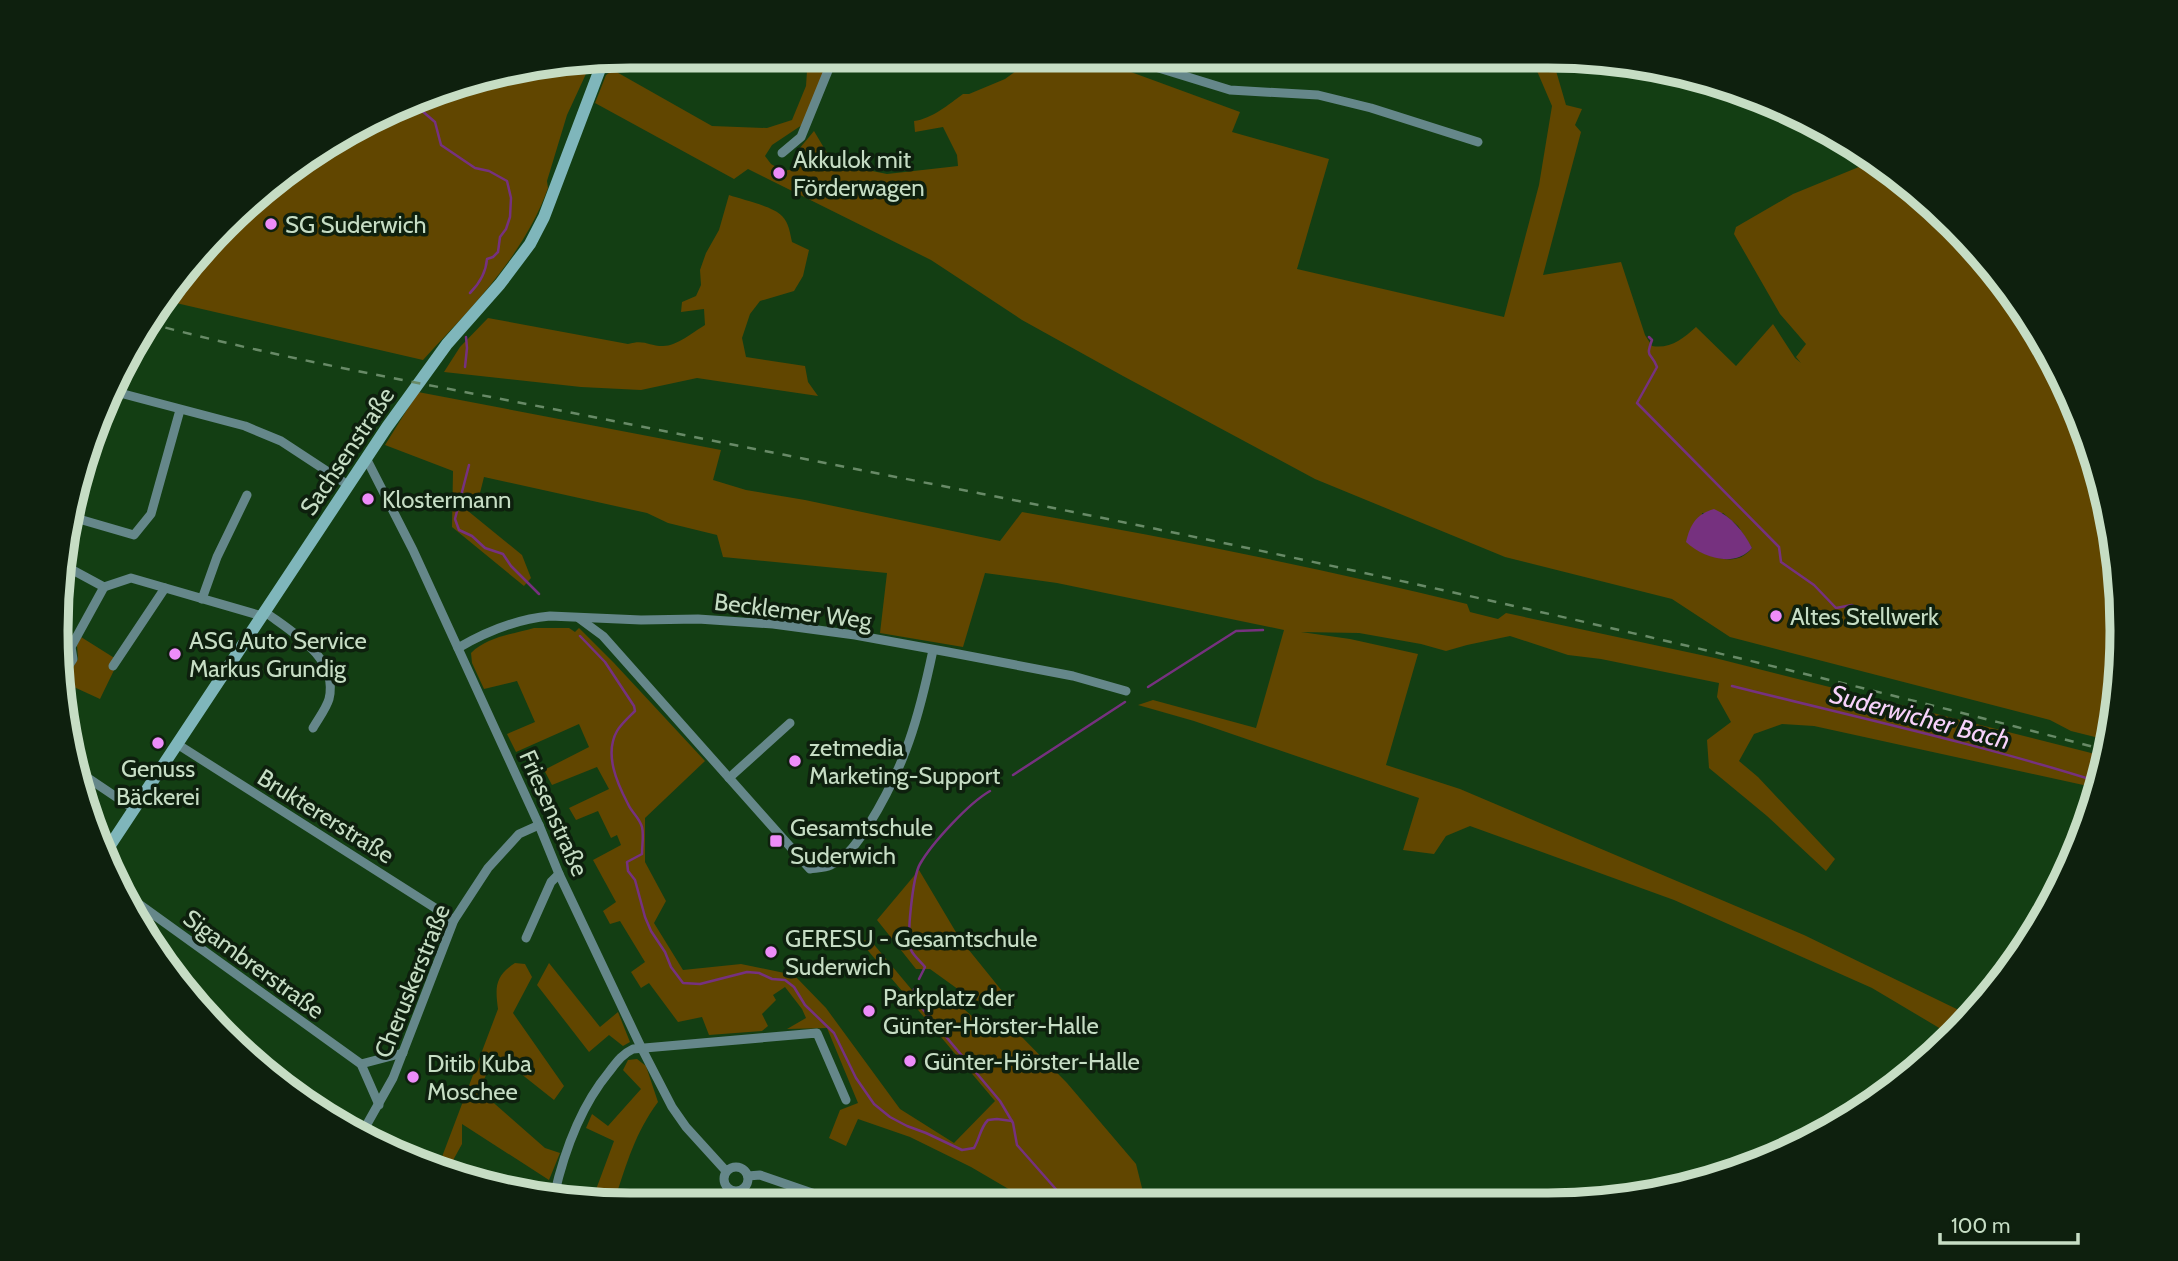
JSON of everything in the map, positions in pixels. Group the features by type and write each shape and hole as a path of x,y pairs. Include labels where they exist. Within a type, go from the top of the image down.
{"street":[{"path":"782,153 801,137 830,68"},
{"path":"1159,68 1230,90 1318,95 1371,108 1478,142"},
{"name":"Sachsenstraße","path":"110,845 366,458 447,344 500,285 530,244 544,217 600,69"},
{"path":"121,393 245,426 281,441 348,485"},
{"path":"79,519 134,535 141,529 151,514 180,410"},
{"name":"Friesenstraße","path":"366,458 413,550 559,874 641,1047 672,1107 686,1127 726,1171"},
{"path":"202,599 217,557 247,495"},
{"path":"72,570 104,587"},
{"path":"69,665 73,659 71,647 104,587 131,578 263,614 302,640 325,667 330,684 330,696 313,728"},
{"path":"113,666 165,588"},
{"name":"Becklemer Weg","path":"458,648 481,635 527,618 550,616 580,619 698,619 773,624 855,635 1073,676 1126,691"},
{"path":"580,619 603,636 810,869 830,866 843,858 862,835 891,788 921,706 933,650"},
{"path":"729,778 790,723"},
{"name":"Bruktererstraße","path":"177,744 454,920"},
{"path":"88,778 134,809"},
{"name":"Cheruskerstraße","path":"366,1126 379,1105 402,1053 454,920 488,868 519,834 539,825"},
{"path":"526,938 551,882 559,874"},
{"name":"Sigambrerstraße","path":"140,905 361,1064"},
{"path":"556,1188 575,1129 597,1087 622,1055 633,1049 817,1033 846,1100"},
{"path":"379,1105 361,1064 402,1053"},
{"path":"737,1167 744,1170 748,1176 747,1184 742,1190 731,1191 723,1182 726,1171 737,1167"},
{"path":"748,1176 760,1175 812,1193"}],"shaded area":[{"path":"807,68 825,68 802,125 772,145 765,156 771,164 783,171 795,169 799,149 814,131 833,163 887,174 958,166 957,155 943,127 915,132 914,121 934,114 963,94 1005,79 1020,68 1120,68 1240,112 1232,132 1329,159 1297,269 1504,317 1539,185 1552,106 1536,68 1555,68 1566,105 1582,109 1575,125 1581,132 1543,275 1621,262 1645,335 1652,346 1665,346 1676,342 1696,327 1736,366 1773,324 1795,358 1801,363 1796,357 1806,344 1780,314 1734,234 1736,227 1793,194 1863,165 1890,184 1945,233 1994,288 2034,349 2067,415 2091,485 2109,594 2109,667 2099,738 2071,731 2050,720 1730,637 1672,599 1505,557 1315,479 1022,320 931,260 748,169 734,179 595,103 606,75 613,70 712,126 767,128 792,120 806,86","holes":["1702,513 1723,513 1738,526 1752,548 1747,554 1734,559 1721,559 1701,552"]},
{"path":"588,70 567,115 547,181 548,188 525,237 494,280 423,360 174,303 208,260 260,208 288,184 349,144 415,111 485,87"},
{"path":"729,195 778,212 789,228 792,242 809,250 803,276 794,291 760,301 750,314 742,338 746,357 805,366 808,382 818,396 697,378 641,390 581,387 444,372 460,347 488,318 628,344 639,342 663,346 685,338 705,325 704,309 681,312 682,302 696,296 701,285 700,270 719,230"},
{"path":"418,392 721,450 713,480 746,490 1000,541 1022,512 1190,543 1467,604 1470,612 1498,619 1506,613 1715,658 2096,754 2088,786 1814,726 1782,724 1754,734 1739,761 1758,777 1835,859 1826,871 1767,816 1709,768 1707,740 1731,722 1717,697 1719,683 1568,655 1510,636 1446,651 1359,633 1301,632 1350,639 1418,654 1386,765 1460,789 1804,935 1961,1011 1943,1030 1872,988 1674,900 1470,826 1446,836 1434,854 1403,850 1419,798 1194,721 1138,705 1153,700 1256,728 1284,630 1057,583 985,573 963,647 880,633 887,573 723,557 717,535 668,523 647,513 484,477 478,501 468,511 522,555 531,578 524,586 452,527 453,471 385,445"},
{"path":"1714,509 1732,520 1745,536 1752,548 1745,554 1737,558 1719,558 1701,552 1686,542 1695,521"},
{"path":"534,628 569,628 575,632 579,628 705,761 645,818 645,862 666,901 654,923 683,970 741,964 794,975 826,1008 900,1109 954,1143 995,1101 859,940 871,941 917,996 949,996 973,1017 1010,1025 1067,1083 1136,1164 1143,1193 1016,1193 910,1137 858,1119 846,1146 829,1138 840,1110 858,1103 827,1028 787,1029 806,1018 785,987 773,995 776,1000 762,1014 768,1026 762,1031 709,1035 702,1017 678,1022 649,983 641,988 631,972 645,962 620,921 610,924 603,911 616,902 593,860 621,845 617,835 611,838 598,811 576,820 569,808 609,789 597,767 552,785 544,770 589,747 579,724 516,752 507,734 535,722 517,681 484,689 472,663 471,653 485,643"},
{"path":"81,637 116,659 117,664 100,699 71,686 70,672 78,659 77,645"},
{"path":"919,870 960,939 1015,1007 973,1000 930,969 916,969 877,920"},
{"path":"515,963 525,964 532,977 513,1013 564,1086 554,1100 496,1054 479,1090 545,1148 560,1153 549,1180 462,1124 462,1144 451,1163 441,1160 498,1009 498,983 503,973"},
{"path":"549,963 600,1027 618,1012 630,1042 623,1046 609,1035 589,1052 537,985"},
{"path":"637,1059 646,1066 658,1102 637,1137 617,1193 595,1192 614,1141 586,1128 592,1114 608,1126 641,1089 623,1070 628,1060"}],"waterway":[{"path":"420,109 435,122 441,145 475,168 489,171 507,181 511,198 510,217 500,237 498,252 487,259 481,278 470,293"},
{"path":"465,367 466,337"},
{"path":"1649,337 1652,340 1649,353 1657,367 1637,403 1779,547 1781,562 1814,585 1836,608 1852,605 1873,617 1902,626"},
{"name":"Suderwicher Bach","path":"469,465 455,519 459,530 472,536 485,548 503,554 539,594"},
{"name":"Suderwicher Bach","path":"1148,687 1236,631 1263,630"},
{"name":"Suderwicher Bach","path":"580,636 605,662 634,706 635,711 617,731 612,749 616,778 643,830 642,854 627,862 628,871 635,880 651,931 683,983 700,984 747,972 785,980 794,987 805,1005 834,1033 856,1078 874,1104 907,1126 962,1150 974,1148 988,1120 1012,1121"},
{"name":"Suderwicher Bach","path":"1732,686 1963,743 2090,779"},
{"name":"Suderwicher Bach","path":"1013,775 1125,702"},
{"name":"Suderwicher Bach","path":"919,979 925,967 911,950 909,933 917,871 933,845 952,824 990,791"},
{"name":"Suderwicher Bach","path":"914,989 916,1001 1000,1101 1013,1123 1017,1145 1059,1193"}],"railway":[{"path":"158,326 339,367 1404,581 1827,679 2097,748"}],"place":[{"name":"Akkulok mit Förderwagen","path":"779,173"},
{"name":"SG Suderwich","path":"271,224"},
{"name":"Klostermann","path":"368,499"},
{"name":"Altes Stellwerk","path":"1776,616"},
{"name":"ASG Auto Service Markus Grundig","path":"175,654"},
{"name":"Genuss Bäckerei","path":"158,743"},
{"name":"zetmedia Marketing-Support","path":"795,761"},
{"name":"Gesamtschule Suderwich","path":"776,841"},
{"name":"GERESU - Gesamtschule Suderwich","path":"771,952"},
{"name":"Parkplatz der Günter-Hörster-Halle","path":"869,1011"},
{"name":"Günter-Hörster-Halle","path":"910,1061"},
{"name":"Ditib Kuba Moschee","path":"413,1077"}]}
